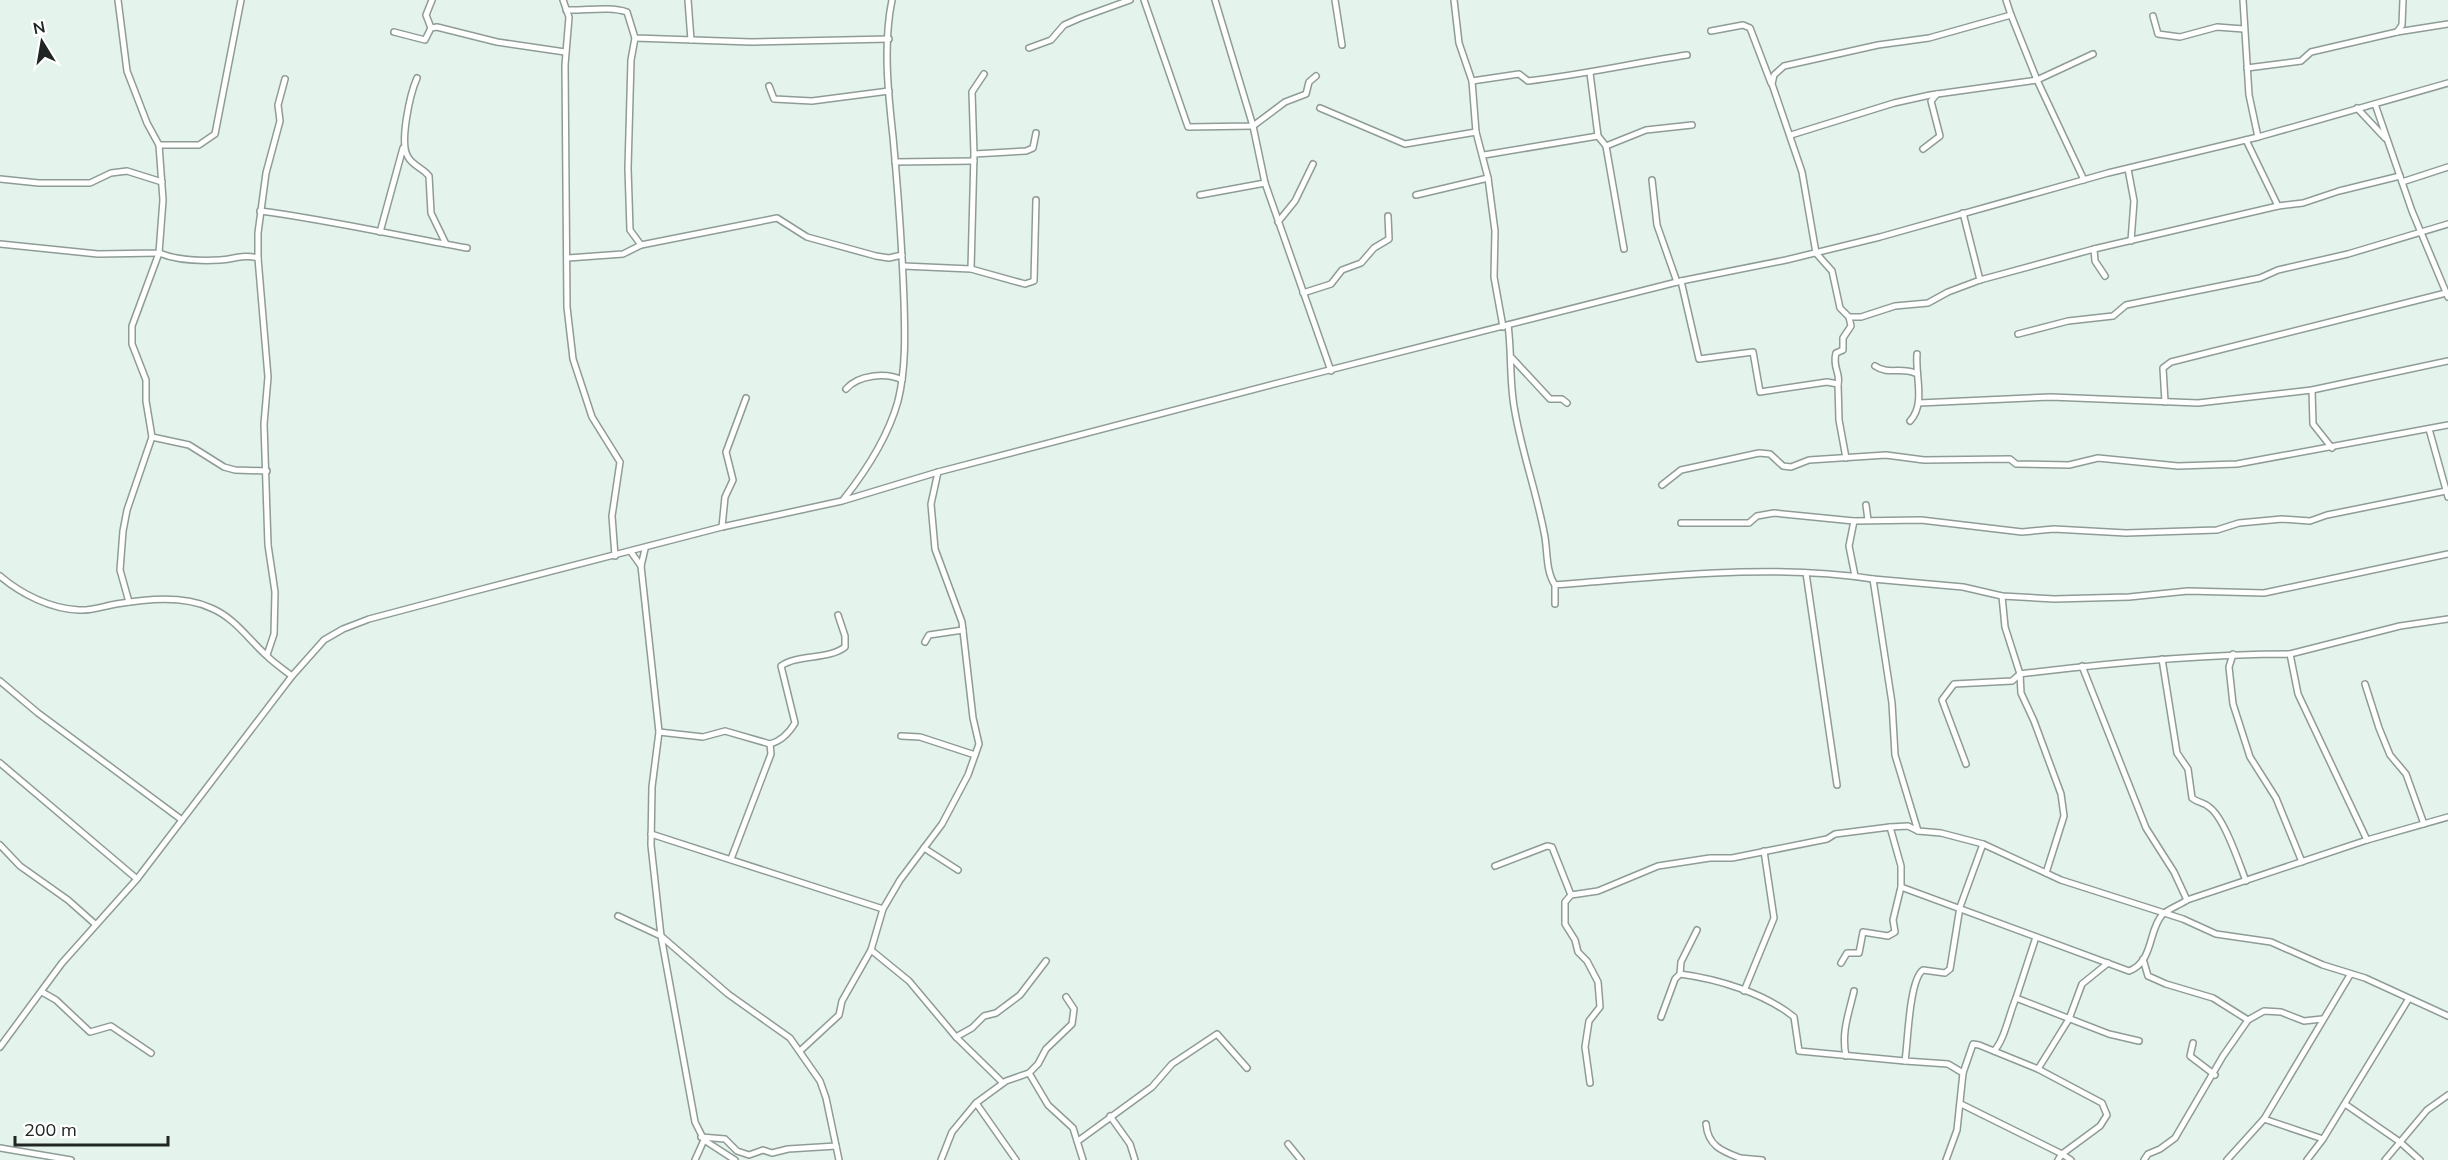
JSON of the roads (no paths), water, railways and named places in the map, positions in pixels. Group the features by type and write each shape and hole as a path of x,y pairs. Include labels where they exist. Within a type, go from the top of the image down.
{"street":[{"path":"118,0 127,71 147,123 159,145 162,182 159,254 132,326 132,344 146,380 146,400 152,437 127,510 123,531 120,570 129,602"},
{"path":"159,145 199,145 215,134 242,0"},
{"path":"432,0 426,15 432,28"},
{"path":"563,0 568,17 565,52 567,307 573,359 592,417 620,462 612,516 615,556"},
{"path":"688,0 691,40"},
{"path":"842,501 876,453 897,402 902,380 903,266 889,91 892,0"},
{"path":"1029,48 1051,40 1064,25 1130,0"},
{"path":"1144,0 1188,127 1253,126 1285,102 1306,94 1309,82 1316,76"},
{"path":"1215,0 1253,126 1265,183 1331,371"},
{"path":"1335,0 1342,45"},
{"path":"1454,0 1460,43 1472,81 1476,132 1484,155 1488,178 1495,231 1494,277 1512,358 1510,378 1515,411 1545,532 1551,577 1556,585 1555,604"},
{"path":"2006,0 2037,80 2084,180"},
{"path":"2243,0 2249,95 2258,137"},
{"path":"2397,32 2402,25 2403,0"},
{"path":"566,9 593,12 618,9 627,12 635,38 631,60 628,168 630,230 641,245"},
{"path":"1772,84 1774,75 1784,66 1878,45 1929,38 2011,15"},
{"path":"2153,16 2158,34 2180,37 2217,27 2244,29"},
{"path":"2247,68 2301,61 2311,52 2397,32 2448,24"},
{"path":"1711,31 1743,25 1750,28 1791,135 1802,172 1816,253 1832,271 1840,308 1849,317 1851,326 1843,338 1843,350 1836,353 1833,364 1840,379 1838,384 1839,420 1846,458"},
{"path":"394,32 425,40 432,28"},
{"path":"432,28 565,52"},
{"path":"635,38 751,42 889,39"},
{"path":"1791,135 1894,103 1937,94 2037,80 2093,54"},
{"path":"1472,81 1519,74 1528,81 1590,74 1616,66 1687,55"},
{"path":"971,269 974,158 972,92 984,74"},
{"path":"1590,74 1598,136 1606,146 1624,249"},
{"path":"380,232 403,148 410,95 417,78"},
{"path":"267,656 274,634 275,611 268,545 264,424 267,367 258,258 260,211 266,191 266,173 280,122 278,105 285,79"},
{"path":"0,1047 95,924 137,879 292,676 324,640 369,619 645,549 722,527 842,501 938,472 1679,281 1816,253 2084,180 2258,137 2448,83"},
{"path":"769,86 774,99 812,101 889,91"},
{"path":"1923,149 1940,136 1931,101 1937,94"},
{"path":"2166,402 2161,374 2163,368 2171,362 2447,295 2386,140 2375,104"},
{"path":"1320,108 1405,144 1476,132"},
{"path":"2357,108 2386,140"},
{"path":"1606,146 1646,130 1692,125"},
{"path":"895,162 974,158 1026,151 1033,148 1036,133"},
{"path":"1484,155 1598,136"},
{"path":"2246,140 2277,206"},
{"path":"403,148 409,160 429,176 431,213 446,244"},
{"path":"1278,222 1295,201 1313,164"},
{"path":"1849,317 1861,317 1895,306 1928,303 1948,292 1980,280 2094,249 2277,206 2303,203 2339,191 2401,179 2448,166"},
{"path":"2128,170 2134,201 2131,240"},
{"path":"0,179 9,182 90,183 111,173 128,171 162,182"},
{"path":"1416,195 1488,178"},
{"path":"1652,180 1657,225 1679,281 1699,359 1754,352 1760,392 1827,382 1838,384"},
{"path":"1200,195 1265,183"},
{"path":"903,266 971,269 1025,284 1034,281 1036,200"},
{"path":"260,211 325,219 467,248"},
{"path":"1963,213 1980,280"},
{"path":"1303,293 1331,284 1342,270 1361,263 1374,248 1389,239 1388,216"},
{"path":"567,258 623,254 641,245 777,218 807,237 876,256 902,255"},
{"path":"2018,334 2068,321 2113,316 2126,305 2260,278 2278,270 2448,224"},
{"path":"0,244 98,254 159,254 222,260 247,255 258,258"},
{"path":"2094,249 2095,261 2104,276"},
{"path":"1910,422 1918,413 1917,354"},
{"path":"1512,358 1550,399 1562,399 1568,403"},
{"path":"1919,403 2051,397 2198,403 2312,390 2448,361"},
{"path":"1875,366 1890,372 1904,369 1916,373"},
{"path":"846,389 851,383 872,377 894,376 902,380"},
{"path":"2312,390 2313,424 2332,448"},
{"path":"722,527 725,497 733,480 726,452 746,398"},
{"path":"1662,484 1681,470 1759,453 1770,454 1783,466 1791,467 1809,460 1886,455 1924,460 2010,459 2016,464 2069,465 2098,458 2178,466 2237,464 2448,425"},
{"path":"1681,524 1749,523 1757,516 1774,513 1854,521 1921,520 2022,532 2054,529 2175,532 2217,530 2239,523 2282,519 2318,520 2327,515 2447,494 2429,429"},
{"path":"152,437 189,445 224,467 235,470 267,471"},
{"path":"800,1051 839,1015 842,1001 871,950 883,909 960,792 979,744 973,718 963,630 935,549 932,504 938,472"},
{"path":"1866,505 1868,520"},
{"path":"1854,521 1849,546 1856,576"},
{"path":"645,549 641,566 659,732 652,787 651,834 661,936 690,1106 702,1138 735,1160"},
{"path":"631,552 641,566"},
{"path":"1556,585 1748,572 1856,576 1963,587 2002,596 2054,599 2129,597 2188,591 2264,593 2448,554"},
{"path":"1806,573 1837,785"},
{"path":"0,576 11,585 53,606 81,610 129,602 189,601 211,608 234,621 267,656 292,676"},
{"path":"1873,579 1892,703 1895,755 1918,831"},
{"path":"2002,596 2005,627 2020,674 2021,693 2034,721 2063,805 2064,816 2046,873"},
{"path":"659,732 703,737 725,731 770,744 777,742 795,723 781,666 824,654 838,653 845,647 845,636 838,615"},
{"path":"1965,764 1942,700 1954,684 2012,681 2020,674 2082,666 2233,654 2289,654 2400,626 2448,619"},
{"path":"925,642 929,635 963,630"},
{"path":"2233,654 2229,667 2233,704 2250,758 2276,798 2302,862"},
{"path":"2289,654 2298,694 2367,840"},
{"path":"2162,659 2177,753 2188,770 2192,798 2207,805 2215,813 2231,839 2246,881"},
{"path":"2082,666 2146,828 2174,872 2187,900"},
{"path":"0,681 38,713 182,820"},
{"path":"2365,684 2379,728 2390,754 2406,774 2424,824"},
{"path":"901,736 920,737 975,755"},
{"path":"730,859 771,754 770,744"},
{"path":"0,762 137,879"},
{"path":"1902,887 2129,971 2143,959 2163,915 2187,900 2367,840 2448,818"},
{"path":"1590,1083 1586,1047 1590,1021 1600,1007 1598,982 1587,961 1578,952 1575,940 1565,924 1565,902 1571,896 1598,891 1658,866 1710,858 1732,858 1827,839 1835,834 1890,827 1908,826 1918,831 1941,833 1983,844 2046,873 2163,915 2183,919 2216,934 2271,942 2350,975 2365,978 2408,1000 2428,1005 2448,1016"},
{"path":"1841,963 1847,953 1859,953 1863,932 1893,935 1902,887 1900,860 1896,854 1890,827"},
{"path":"651,834 883,909"},
{"path":"1905,1061 1918,974 1923,970 1945,973 1950,969 1960,907 1983,844"},
{"path":"0,846 20,866 95,924"},
{"path":"1495,866 1547,846 1552,847 1571,896"},
{"path":"924,848 958,870"},
{"path":"1744,991 1774,918 1764,851"},
{"path":"618,916 661,936 728,994 790,1038 815,1073 826,1098 839,1160"},
{"path":"1661,1017 1675,979 1680,974 1681,962 1697,930"},
{"path":"1994,1051 2001,1043 2005,1023 2016,998 2036,937"},
{"path":"871,950 909,981 956,1037 1003,1083"},
{"path":"2143,959 2148,976 2166,984 2213,998 2248,1020"},
{"path":"956,1037 972,1029 984,1016 996,1013 1020,995 1046,961"},
{"path":"2038,1069 2069,1019 2082,984 2108,963"},
{"path":"1680,974 1744,991 1781,1007 1794,1017 1799,1050 1948,1064 1963,1073"},
{"path":"2227,1160 2264,1119 2350,975"},
{"path":"1846,1056 1844,1044 1846,1016 1854,991"},
{"path":"42,992 56,1000 90,1032 111,1026 151,1053"},
{"path":"941,1160 952,1132 976,1103 1003,1083 1029,1073 1038,1064 1046,1049 1072,1024 1074,1009 1066,997"},
{"path":"2016,998 2109,1034 2139,1041"},
{"path":"2307,1160 2323,1139 2408,1000"},
{"path":"2144,1160 2148,1154 2160,1149 2175,1138 2215,1075 2223,1056 2248,1020 2264,1011 2281,1012 2304,1021 2322,1019"},
{"path":"1078,1141 1152,1087 1172,1064 1217,1034 1247,1068"},
{"path":"2193,1043 2190,1056 2215,1075"},
{"path":"1946,1160 1957,1130 1963,1073 1973,1044 2038,1069 2102,1103 2106,1108 2107,1114 2100,1126 2062,1154 2058,1160"},
{"path":"1029,1073 1048,1105 1073,1128 1083,1160"},
{"path":"2385,1160 2427,1110 2447,1099"},
{"path":"976,1103 1016,1160"},
{"path":"1961,1104 2071,1160"},
{"path":"2345,1104 2400,1142 2420,1160"},
{"path":"1110,1116 1130,1144 1136,1160"},
{"path":"2264,1119 2323,1139"},
{"path":"1706,1124 1707,1135 1718,1149 1739,1159 1762,1160"},
{"path":"702,1138 725,1139 737,1151 749,1155 763,1150 772,1153 803,1147 836,1146"},
{"path":"695,1160 702,1138"},
{"path":"1288,1144 1301,1160"},
{"path":"0,1148 70,1160"}]}
